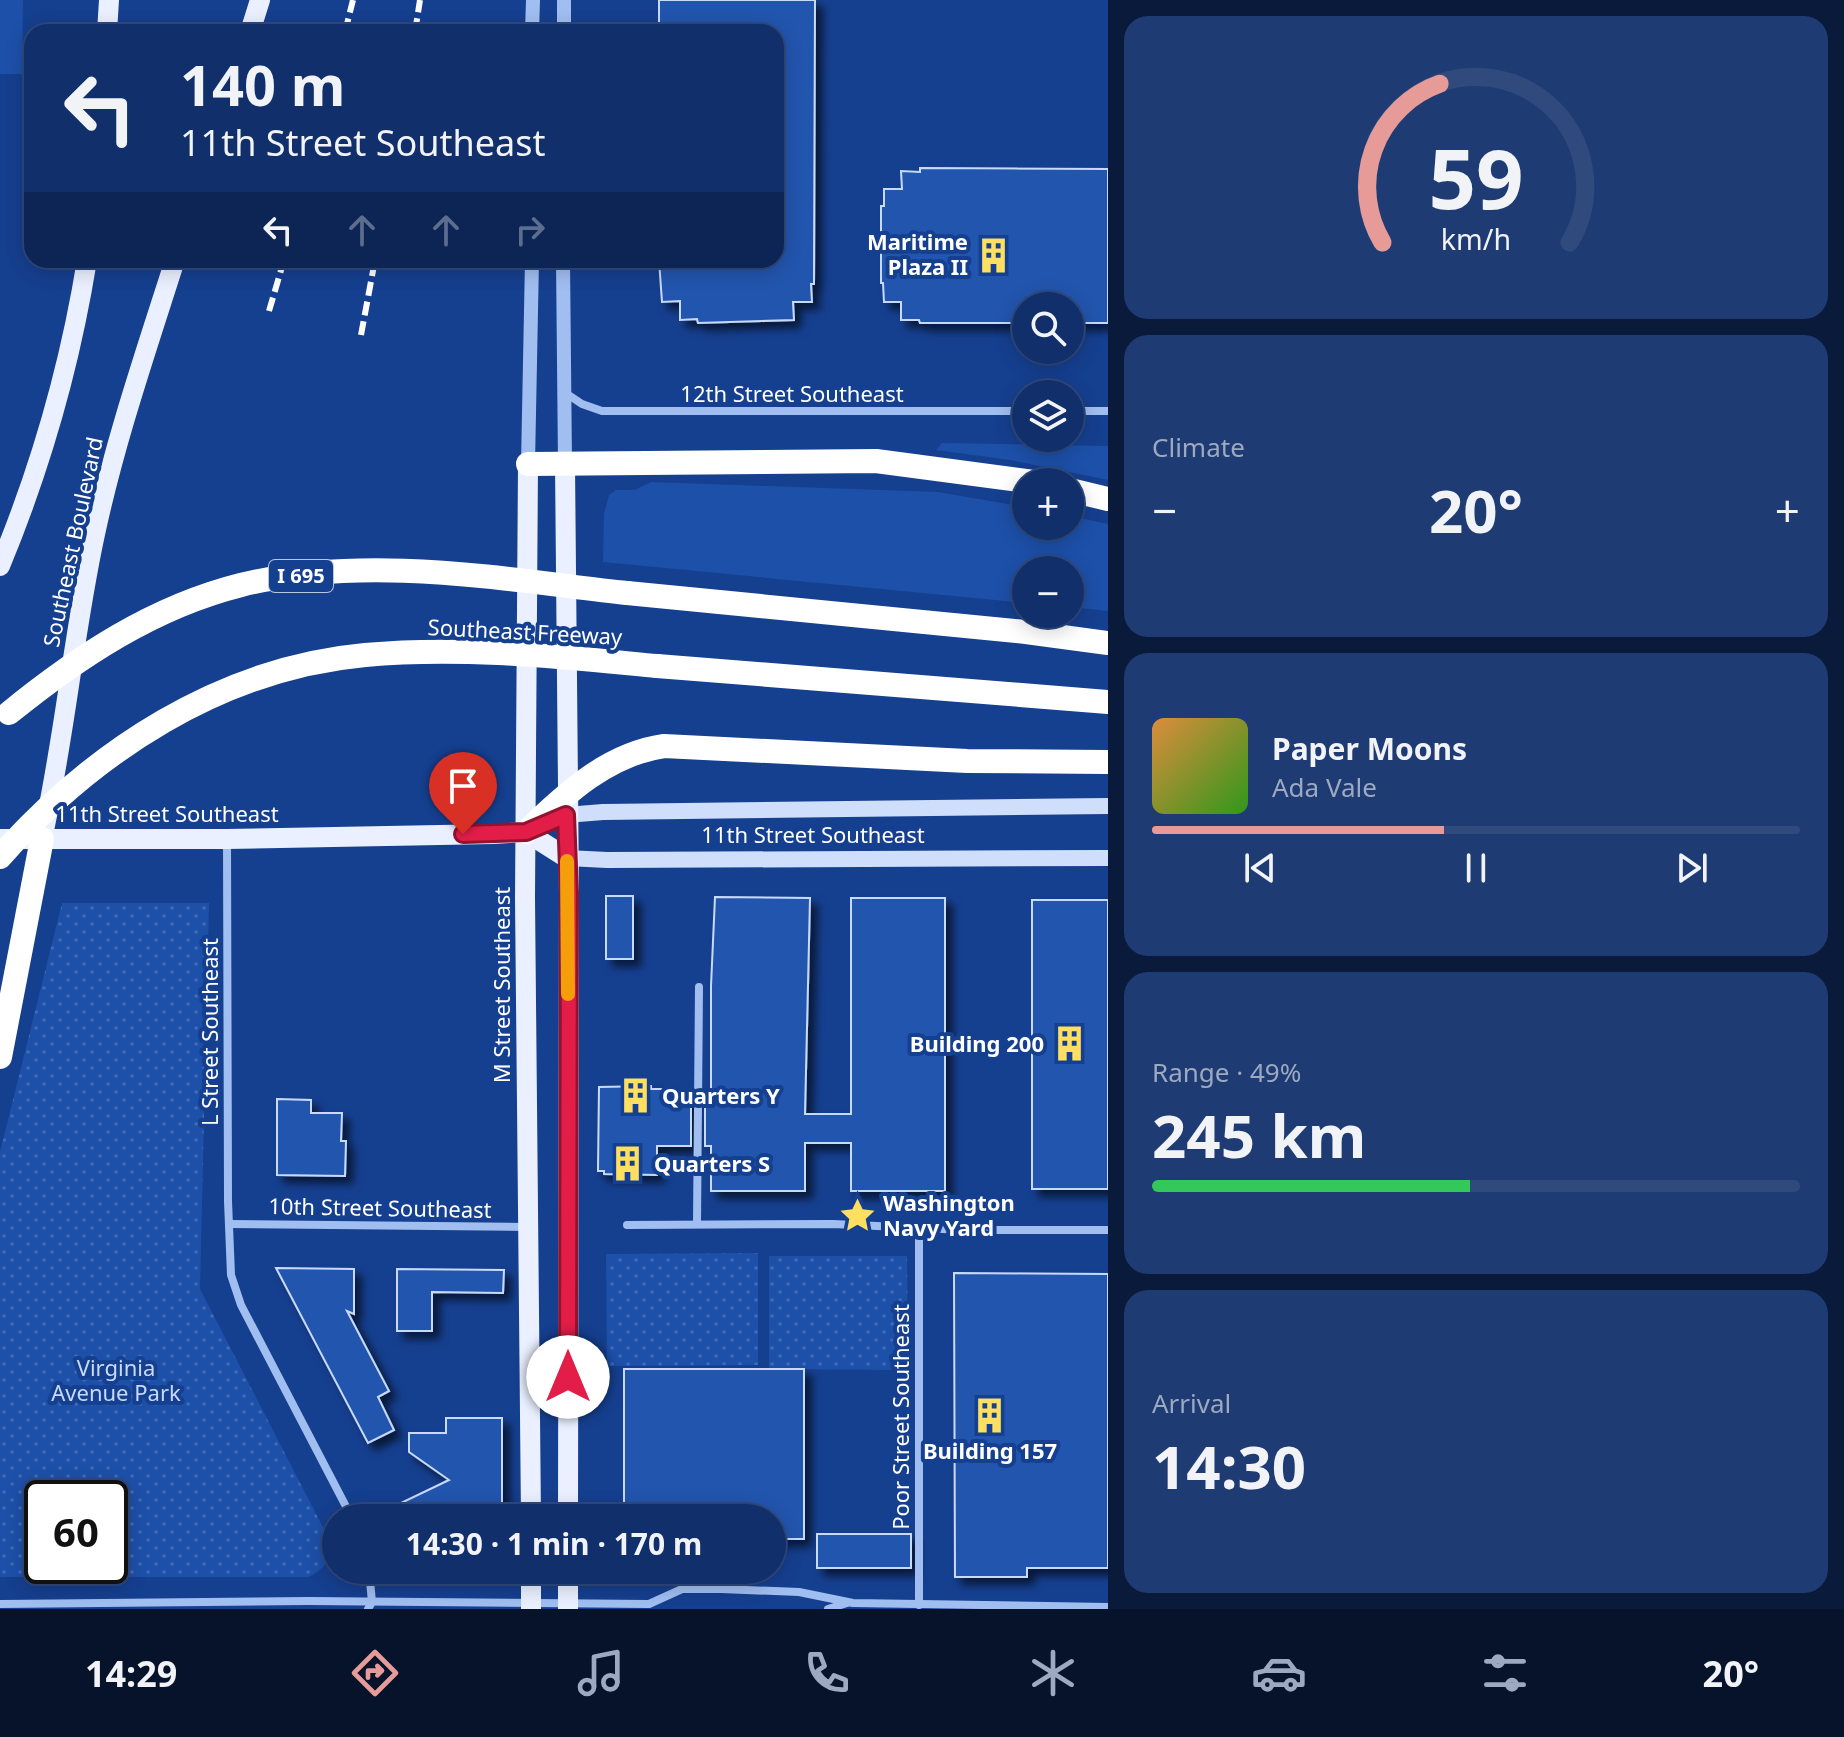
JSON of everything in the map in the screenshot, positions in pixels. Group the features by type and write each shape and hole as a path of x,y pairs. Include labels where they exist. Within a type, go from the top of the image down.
{"highway":[{"path":"528,464 876,461 1012,479"},
{"path":"1084,493 1108,499"},
{"name":"Southeast Freeway","path":"0,722 47,682 130,628 203,597 241,585 336,571 481,577 1108,643"},
{"name":"Southeast Freeway","path":"0,857 37,816 112,753 198,703 275,674 363,655 538,655 1108,702"},
{"path":"526,832 623,758 638,751 664,746 967,761 1108,762"},
{"path":"0,1057 42,839"}],"main road":[{"path":"108,24 109,0"},
{"path":"252,24 260,0"},
{"path":"0,566 27,498 51,423 74,332 86,268"},
{"name":"Southeast Boulevard","path":"42,839 57,776 95,534 119,439 172,268"},
{"name":"M Street Southeast","path":"528,464 526,832 531,1504"},
{"path":"565,464 568,1504"},
{"name":"11th Street Southeast","path":"566,804 603,812 1108,806"},
{"name":"11th Street Southeast","path":"0,839 227,839 526,832 567,858 607,860 1108,858"},
{"path":"531,1584 531,1606"},
{"path":"568,1584 568,1607"}],"street":[{"path":"532,24 533,0"},
{"path":"564,0 564,24"},
{"name":"M Street Southeast","path":"528,464 532,268"},
{"path":"563,268 565,464"},
{"name":"12th Street Southeast","path":"563,391 582,404 602,411 1012,411"},
{"path":"1084,411 1108,411"},
{"name":"L Street Southeast","path":"227,839 231,1275 235,1294 345,1504"},
{"path":"697,1224 699,987"},
{"name":"10th Street Southeast","path":"229,1224 530,1227"},
{"path":"627,1225 880,1225 919,1229 1108,1230"},
{"name":"Poor Street Southeast","path":"919,1229 919,1605"},
{"path":"369,1584 370,1605"},
{"path":"0,1604 568,1607 649,1604 682,1589 799,1592 847,1603 1108,1607"},
{"path":"828,1609 847,1603"},
{"path":"649,1604 659,1609"}],"green space":[{"path":"0,0 23,0 22,74 0,74"},
{"path":"942,443 1012,444 1012,452 1084,452 1084,446 1108,446 1108,480 1084,475 1084,468 1049,468 936,450"},
{"path":"651,482 938,492 1012,505 1012,540 1084,540 1084,519 1108,524 1108,611 1084,608 1084,556 1012,556 1012,602 603,562 604,514 609,495 616,490 635,490"},
{"name":"Virginia Avenue Park","path":"62,903 209,903 200,1289 322,1525 322,1567 308,1577 128,1577 128,1480 24,1480 24,1577 0,1577 0,1152"},
{"path":"758,1253 758,1365 607,1366 606,1254"},
{"path":"769,1256 907,1256 908,1354 896,1370 769,1369"}],"building":[{"path":"659,0 815,0 814,284 811,284 812,302 793,302 794,320 698,323 697,319 680,320 680,301 662,302 660,268 784,268 784,24 659,24"},
{"name":"Maritime Plaza II","path":"920,168 1108,169 1108,323 1084,323 1084,292 1012,292 1012,323 920,323 919,320 901,320 901,302 884,302 881,283 881,206 884,206 884,189 902,189 901,171 920,172"},
{"path":"606,896 633,896 633,959 606,959"},
{"path":"715,897 810,898 805,1114 851,1114 851,898 945,898 945,1191 851,1191 851,1143 805,1143 805,1191 711,1191 711,1146 705,1146 705,1093 711,1093"},
{"name":"Building 200","path":"1032,900 1108,900 1108,1189 1032,1189"},
{"path":"651,1086 651,1089 670,1089 670,1093 691,1093 691,1146 657,1146 657,1175 604,1174 604,1171 598,1171 599,1087"},
{"path":"277,1099 311,1100 311,1113 342,1113 341,1141 346,1141 345,1176 277,1175"},
{"path":"276,1268 354,1269 354,1314 347,1311 389,1391 378,1397 394,1430 368,1443"},
{"path":"397,1269 504,1270 503,1293 432,1292 432,1331 397,1331"},
{"path":"954,1273 1108,1274 1108,1568 1027,1568 1027,1577 955,1577"},
{"path":"624,1369 804,1369 804,1539 786,1539 786,1504 624,1504"},
{"path":"446,1418 502,1418 502,1504 401,1504 449,1480 409,1452 409,1433 446,1433"},
{"path":"817,1534 911,1534 911,1568 817,1568"}],"railway":[{"path":"347,24 353,0"},
{"path":"416,24 420,0"},
{"path":"269,311 282,268"},
{"path":"361,335 374,268"}],"slow traffic":[{"path":"567,861 568,994"}],"place":[{"name":"Maritime Plaza II","path":"994,255"},
{"name":"Building 200","path":"1070,1044"},
{"name":"Quarters Y","path":"636,1096"},
{"name":"Quarters S","path":"628,1164"},
{"name":"Washington Navy Yard","path":"857,1216"},
{"name":"Building 157","path":"990,1415"}],"route":[{"path":"463,834 526,832 566,815 569,893 568,1377"}]}
